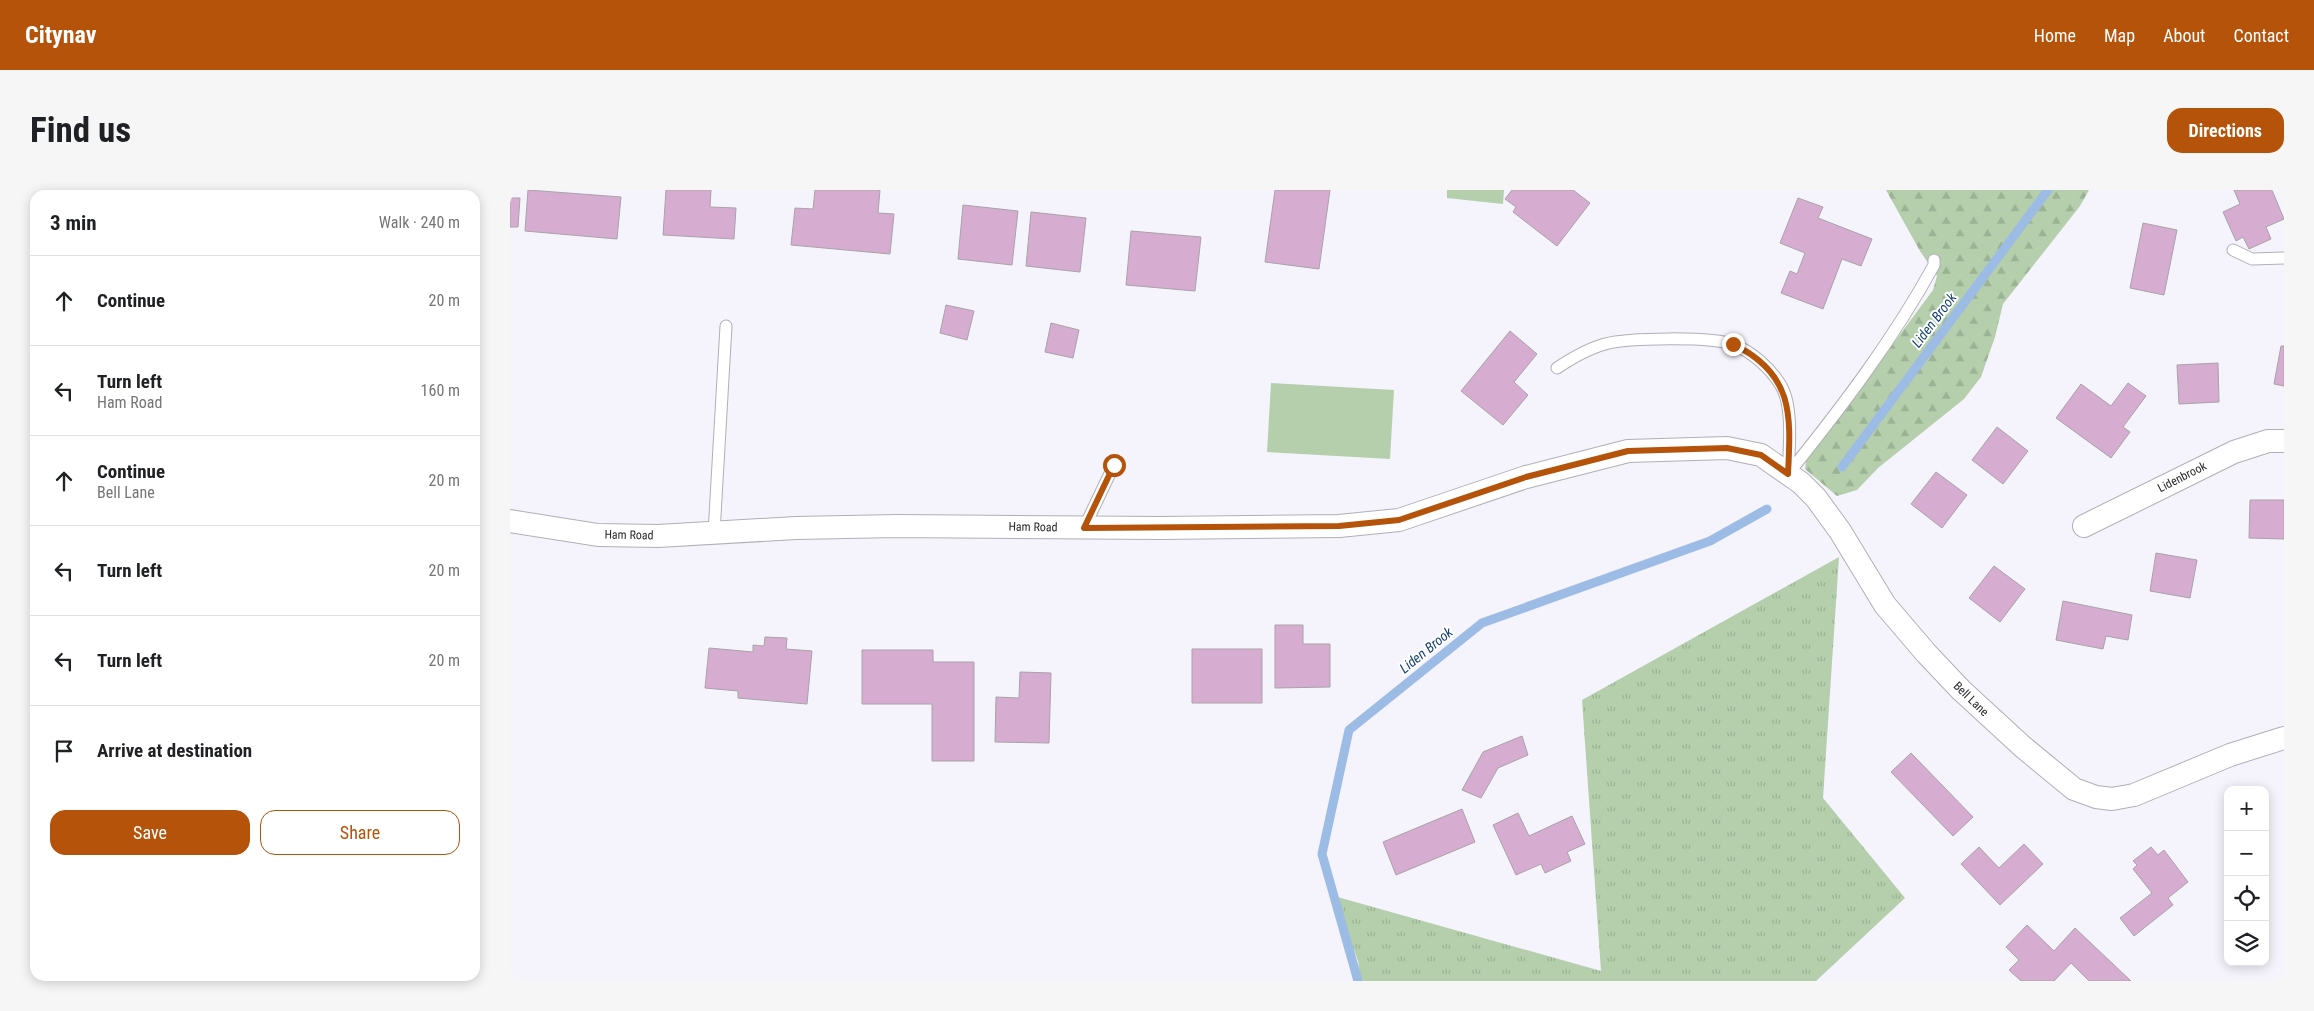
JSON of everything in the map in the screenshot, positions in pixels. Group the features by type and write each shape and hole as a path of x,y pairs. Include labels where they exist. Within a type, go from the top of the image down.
{"street":[{"name":"Lidenbrook","path":"2084,526 2234,452 2268,441 2284,441"},
{"name":"Bell Lane","path":"1727,448 1761,455 1801,483 1816,498 1840,531 1885,605 1926,653 1961,690 2002,728 2074,788 2096,797 2112,799 2134,795 2230,755 2284,738"},
{"name":"Ham Road","path":"510,521 598,535 658,536 860,527 1339,526 1399,520 1526,477 1628,451 1727,448"}],"lane":[{"path":"2233,250 2252,259 2284,258"},
{"path":"1788,474 1834,416 1913,303 1934,265 1934,260"},
{"path":"714,533 726,326"},
{"path":"1557,368 1582,352 1623,340 1707,340 1733,344 1756,359 1781,384 1786,398 1788,416 1788,474"},
{"path":"1084,528 1114,465"}],"green space":[{"path":"1447,190 1504,190 1503,204 1447,198"},
{"path":"1886,190 2089,190 2080,206 2003,304 1995,337 1981,377 1964,399 1878,468 1857,490 1837,496 1805,469 1806,461 1933,290 1937,276 1920,251"},
{"path":"1271,383 1394,390 1390,459 1267,452"},
{"path":"1839,557 1823,798 1905,898 1816,981 1361,981 1358,961 1334,896 1601,971 1582,700"}],"building":[{"path":"528,190 621,197 617,239 525,231"},
{"path":"666,190 711,190 710,207 736,208 734,239 663,235"},
{"path":"815,190 880,190 878,213 894,214 890,254 791,245 795,208 813,209"},
{"path":"1275,190 1330,190 1319,269 1265,262"},
{"path":"1512,190 1573,190 1590,203 1557,246 1513,212 1516,207 1505,199"},
{"path":"2234,190 2272,190 2284,219 2266,227 2271,239 2249,249 2243,237 2236,241 2223,212 2240,204"},
{"path":"510,198 520,198 518,227 510,227"},
{"path":"1798,198 1823,207 1818,218 1872,239 1861,266 1842,259 1823,309 1781,293 1790,271 1797,274 1805,253 1780,243"},
{"path":"963,205 1018,211 1012,265 958,259"},
{"path":"1031,212 1086,218 1080,272 1026,266"},
{"path":"2143,223 2177,230 2164,295 2130,288"},
{"path":"1131,231 1201,237 1195,291 1126,285"},
{"path":"946,305 974,311 967,340 940,333"},
{"path":"1051,323 1079,330 1073,358 1045,352"},
{"path":"1510,331 1537,354 1514,382 1528,395 1503,425 1461,391"},
{"path":"2281,346 2284,346 2284,386 2274,384"},
{"path":"2218,363 2219,402 2179,404 2177,365"},
{"path":"2128,383 2146,396 2123,427 2130,432 2111,458 2056,418 2081,384 2111,406"},
{"path":"1997,427 2028,451 2003,484 1972,460"},
{"path":"1936,472 1967,495 1942,528 1911,504"},
{"path":"2250,500 2284,500 2284,539 2249,538"},
{"path":"2156,553 2197,560 2190,598 2150,591"},
{"path":"1994,566 2025,589 2000,622 1969,598"},
{"path":"2063,601 2132,615 2128,640 2106,636 2103,649 2056,640"},
{"path":"1275,625 1303,625 1303,644 1330,644 1330,687 1275,688"},
{"path":"765,637 787,638 786,649 812,651 807,704 738,698 738,691 705,688 709,648 753,652 753,645 764,646"},
{"path":"1192,649 1262,649 1262,703 1192,703"},
{"path":"862,650 933,650 933,662 974,662 974,761 932,761 932,704 862,704"},
{"path":"1020,672 1051,673 1049,743 995,742 996,697 1019,698"},
{"path":"1522,736 1528,755 1498,768 1481,798 1462,790 1483,752"},
{"path":"1911,753 1973,817 1953,836 1891,772"},
{"path":"1462,809 1475,842 1396,875 1383,842"},
{"path":"1518,813 1529,836 1572,816 1585,844 1567,852 1571,861 1545,873 1541,864 1516,875 1493,825"},
{"path":"2024,844 2043,864 2000,905 1961,864 1979,847 1999,868"},
{"path":"2151,847 2158,855 2164,850 2188,882 2168,898 2173,905 2134,936 2120,918 2152,893 2133,869 2137,865 2133,861"},
{"path":"2027,925 2054,951 2075,928 2131,981 2089,981 2071,963 2054,981 2021,981 2009,970 2019,960 2006,947"}],"waterway":[{"name":"Liden Brook","path":"1842,467 2048,190"},
{"name":"Liden Brook","path":"1358,981 1322,854 1349,730 1482,623 1710,541 1767,509"}],"route":[{"path":"1114,465 1084,528 1339,526 1399,520 1526,477 1628,451 1727,448 1761,455 1788,474 1790,437 1786,398 1781,384 1756,359 1733,344"}]}
